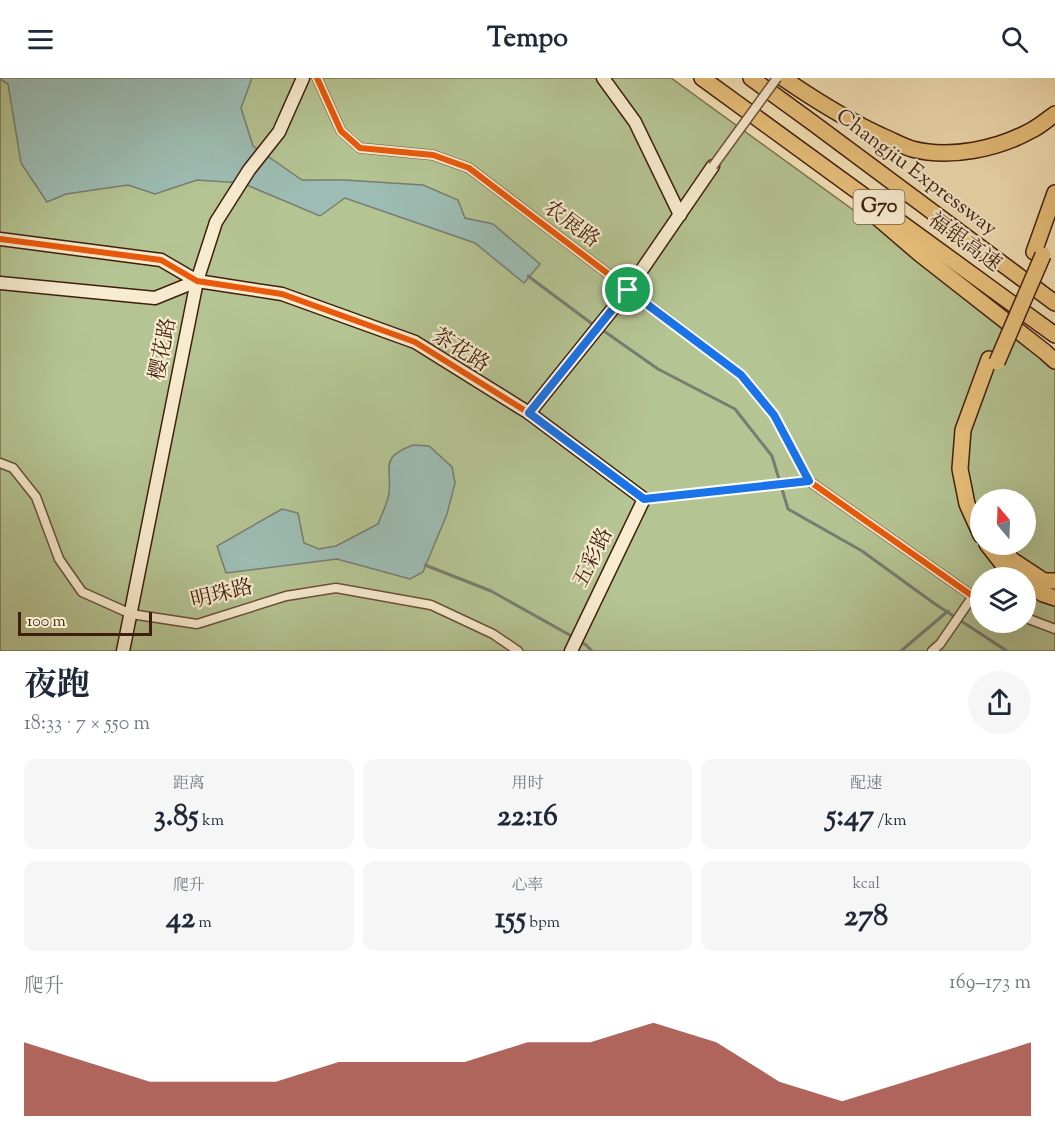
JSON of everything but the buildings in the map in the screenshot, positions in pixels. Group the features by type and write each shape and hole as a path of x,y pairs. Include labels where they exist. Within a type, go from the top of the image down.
{"highway":[{"name":"福银高速","path":"702,78 1055,335"},
{"name":"Changjiu Expressway","path":"751,78 1055,303"},
{"path":"783,78 855,123 912,149 933,152 969,152 1002,144 1033,130 1055,114"},
{"path":"770,127 920,254 1055,361"},
{"path":"1039,254 1055,193"},
{"path":"970,511 960,469 963,430 1039,254 1055,223"},
{"path":"974,489 970,469 972,432 993,361"},
{"path":"996,555 1005,567"},
{"path":"1008,555 1044,581 1055,581"},
{"path":"1036,590 1055,598"}],"street":[{"name":"樱花路","path":"123,651 197,281 216,222 249,170 279,132 303,78"},
{"name":"农展路","path":"317,78 341,131 360,148 433,155 469,168 741,375 774,415 809,481 970,594"},
{"path":"603,78 635,122 680,215"},
{"path":"529,413 628,290 777,78"},
{"path":"0,239 161,260 197,281"},
{"path":"0,283 155,298 197,281"},
{"name":"茶花路","path":"197,281 282,294 415,342 529,413 644,499"},
{"name":"明珠路","path":"0,463 13,468 36,497 59,559 82,592 131,614 197,624 286,596 336,588 431,605 493,634 518,651"},
{"path":"644,499 809,481"},
{"name":"五彩路","path":"574,643 644,499"},
{"path":"932,651 940,644 970,600"},
{"path":"1036,621 1055,628"}],"green space":[{"path":"0,78 671,78 1055,356 1055,651 0,651"}],"water":[{"path":"0,78 252,78 241,108 253,146 302,180 423,185 458,200 465,218 493,224 540,264 524,283 475,243 345,198 320,216 242,183 197,180 155,194 128,185 66,194 47,202 21,163 8,84"},
{"path":"413,445 429,446 452,467 455,483 447,514 423,572 410,579 337,559 226,573 217,546 282,509 298,513 304,543 319,549 336,546 378,524 388,497 391,459 395,454"}],"waterway":[{"path":"528,276 595,326"},
{"path":"601,329 658,369 735,409 772,456 788,509 862,551 935,604 1007,651"},
{"path":"425,565 491,591 575,638"},
{"path":"901,651 948,611"},
{"path":"580,641 592,651"}],"cycle path":[{"path":"317,78 341,131 360,148 433,155 469,168 741,375 774,415 809,481 970,594"},
{"path":"0,239 161,260 197,281 282,294 415,342 529,413 644,499"}],"route":[{"path":"628,290 741,375 774,415 809,481 644,499 529,413 628,290"}]}
